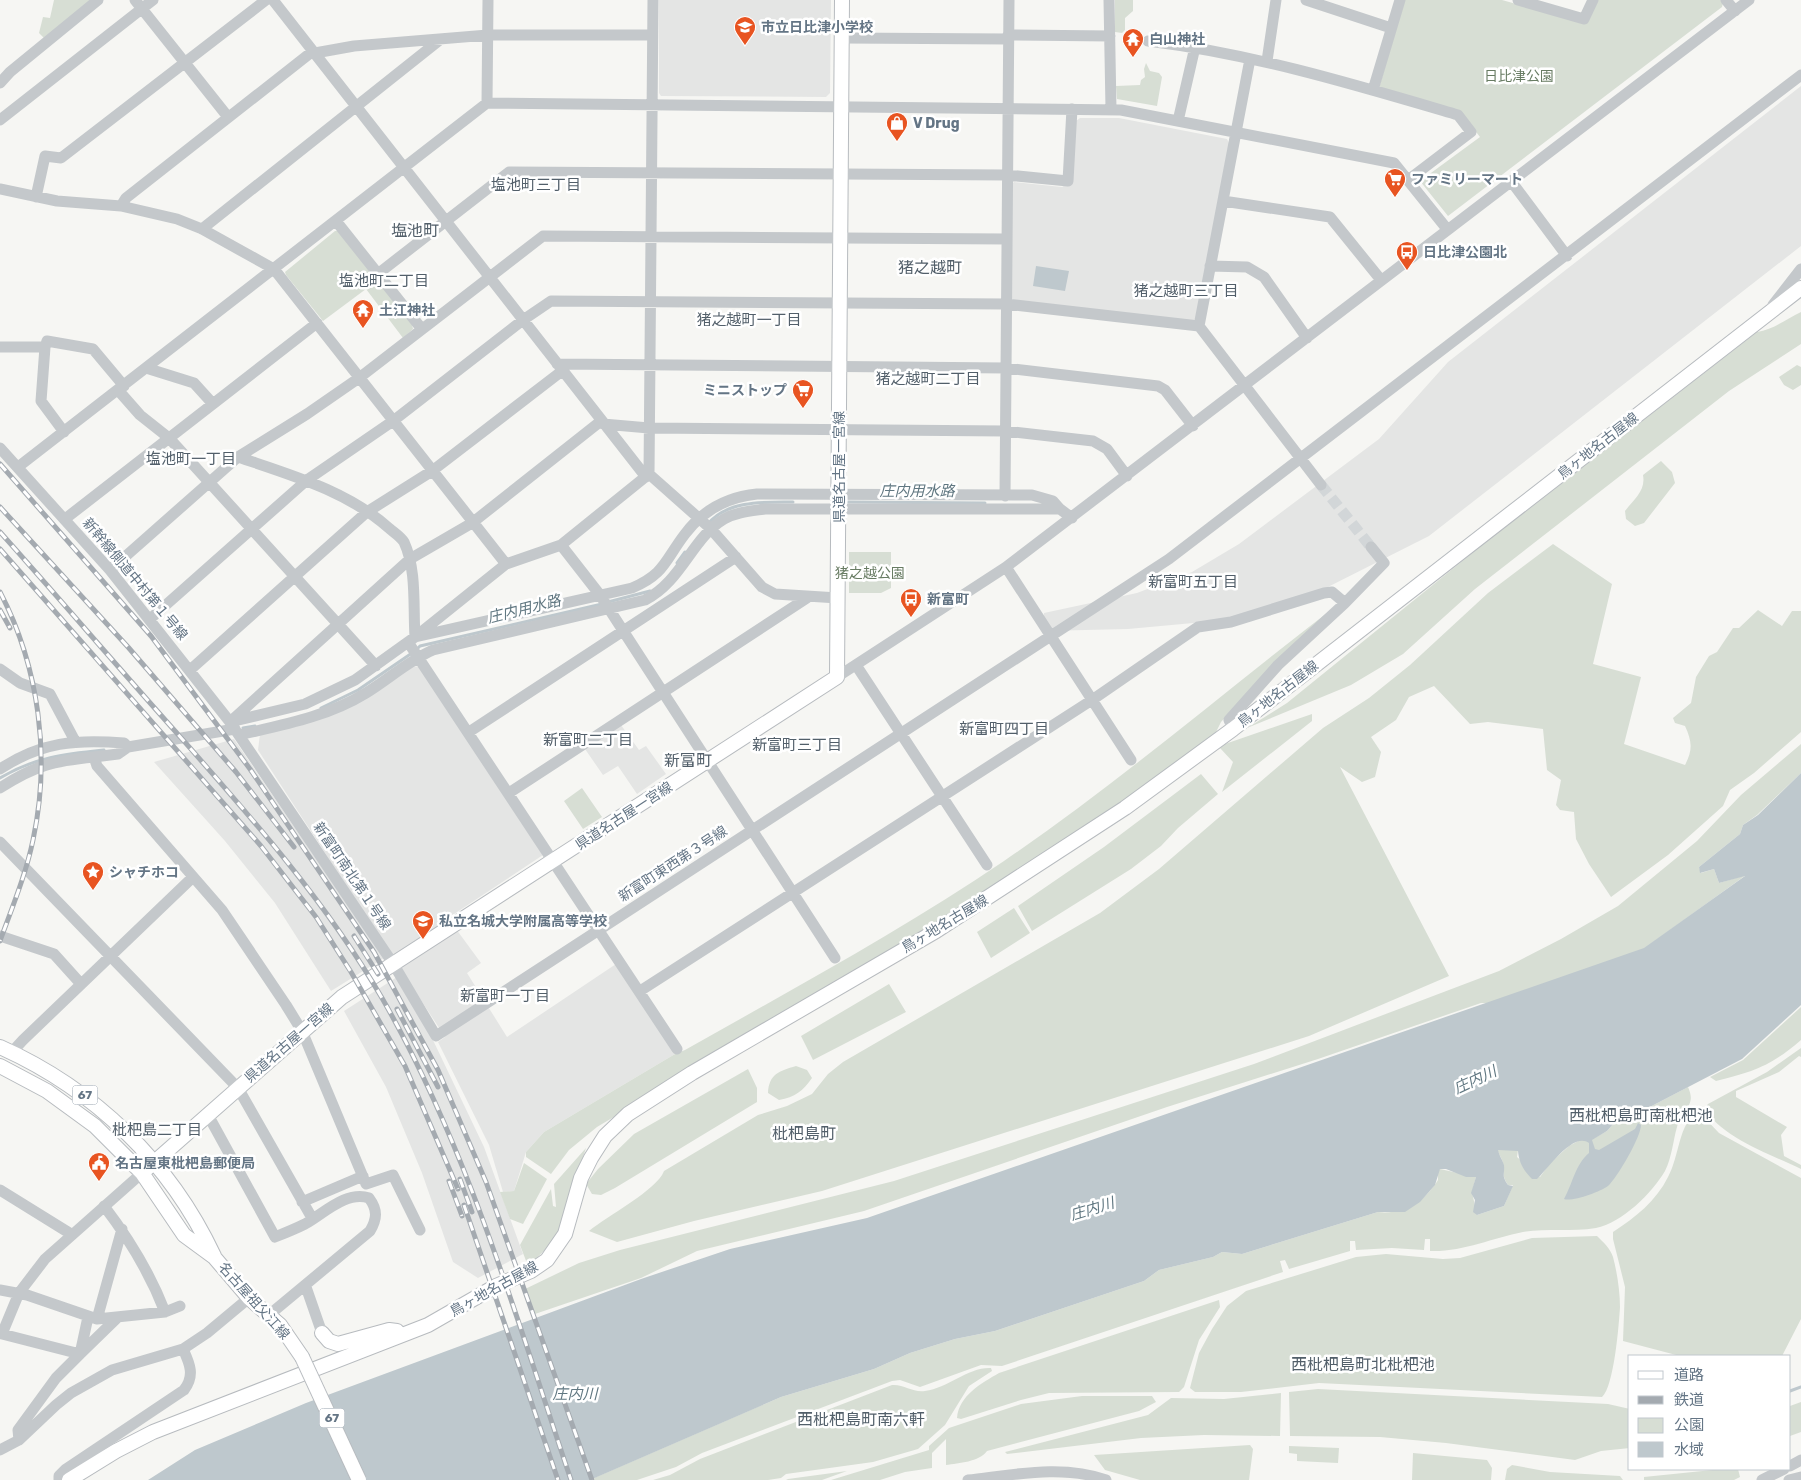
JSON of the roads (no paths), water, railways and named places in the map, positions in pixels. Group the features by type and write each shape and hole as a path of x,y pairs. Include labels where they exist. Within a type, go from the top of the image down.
{"main road":[{"name":"県道名古屋一宮線","path":"142,1173 342,997 837,677 842,0"},
{"name":"鳥ヶ地名古屋線","path":"69,1480 116,1451 153,1432 405,1332 428,1325 496,1286 531,1271 546,1260 565,1234 581,1178 591,1158 605,1136 628,1114 692,1072 936,931 1125,808 1234,729 1801,288"},
{"name":"名古屋祖父江線","path":"6,1050 82,1093 106,1113 154,1162 198,1223 214,1256 249,1298 280,1325 302,1357 359,1480"},
{"name":"名古屋祖父江線","path":"0,1066 31,1081 73,1108 95,1126 142,1173 184,1235 214,1256"},
{"path":"322,1333 329,1341 338,1344 389,1330 405,1332"}],"street":[{"path":"0,83 10,72 98,0"},
{"path":"0,120 138,4 153,0"},
{"path":"36,197 45,156 61,158 266,0"},
{"path":"273,0 602,422 648,475 706,523 736,556 752,578 775,594 807,598 838,598"},
{"path":"487,103 488,0"},
{"path":"0,788 33,768 58,761 118,754 128,747 234,729 290,724 343,705 366,693 506,564 561,546 648,475 652,0"},
{"path":"1005,496 1009,0"},
{"path":"1109,0 1111,109"},
{"path":"1266,61 1276,0"},
{"path":"1306,0 1391,28"},
{"path":"1373,90 1400,0"},
{"path":"1518,0 1584,19 1593,0"},
{"path":"1726,0 1735,11"},
{"path":"837,677 1006,567 1194,426 1749,0"},
{"path":"138,4 228,117"},
{"path":"121,206 126,198 314,52 354,46 488,35 652,35"},
{"path":"842,38 1110,36"},
{"path":"202,229 357,108 441,39"},
{"path":"1148,41 1195,47 1266,61 1458,114 1470,132 1408,180"},
{"path":"1178,121 1195,47"},
{"path":"1199,326 1250,59"},
{"name":"新富町東西第３号線","path":"436,1036 1169,559 1801,75"},
{"path":"18,467 487,103 1111,109 1388,162 1397,166 1447,230"},
{"path":"379,273 509,172 1007,176 1068,181 1072,109"},
{"path":"1511,181 1566,256"},
{"path":"0,189 36,197 121,206 177,219 202,229 274,269 506,564"},
{"path":"1223,201 1330,217 1382,280"},
{"path":"336,221 421,328"},
{"path":"110,570 208,481 238,457 307,414 359,378 488,276 543,236 1007,240"},
{"path":"1210,266 1239,266 1260,274 1307,338"},
{"path":"1764,316 1801,269"},
{"path":"150,619 307,480 393,421 523,320 551,301 1006,304 1199,326 1321,484"},
{"path":"65,518 317,324"},
{"path":"64,432 41,401 47,341 92,350 140,415 169,438 376,666"},
{"path":"0,347 45,347"},
{"path":"190,670 367,512 432,471 560,368 649,365 1006,368 1158,386 1165,390 1194,426"},
{"path":"146,368 194,382 212,404"},
{"path":"234,729 337,624 410,559 472,523 602,422 649,428 1005,431 1093,442 1107,449 1127,476"},
{"name":"新幹線側道中村第１号線","path":"0,448 110,570 190,670 234,729"},
{"path":"238,457 307,480 367,512 403,540 410,559 414,647 677,1049"},
{"path":"414,647 465,642 645,600 658,594 679,572 706,523 722,502 740,496 757,494 1032,495 1053,501 1072,518"},
{"path":"234,729 305,704 355,680 376,666 414,647 632,588 656,575 666,565 684,535 706,523 753,510 1060,509"},
{"path":"561,546 601,596 835,958"},
{"path":"1234,729 1229,720 1278,665 1345,603 1384,563 1371,546"},
{"path":"469,732 736,556"},
{"path":"1006,567 1131,760"},
{"path":"640,991 1092,700 1198,627 1231,622 1324,593 1332,592 1345,603"},
{"path":"509,793 807,598"},
{"path":"856,665 987,865"},
{"path":"0,669 10,677 50,694 74,740"},
{"path":"0,684 10,677"},
{"name":"新富町南北第１号線","path":"234,729 394,965 436,1036"},
{"path":"0,769 28,753 74,740 124,743 128,747"},
{"path":"94,757 97,766 222,910 302,1031 366,1184 393,1175 420,1230"},
{"path":"0,842 238,1088 312,1218"},
{"path":"6,1050 23,1040 193,877"},
{"path":"0,936 54,954 81,984"},
{"path":"208,1115 275,1237 306,1223 353,1197 362,1195 369,1198 377,1212 375,1222 370,1231 306,1287 270,1315"},
{"path":"80,1354 2,1334 19,1293 45,1259 142,1173"},
{"path":"302,1202 363,1176"},
{"path":"0,1190 71,1234"},
{"path":"104,1206 122,1229 153,1281 165,1312"},
{"path":"80,1354 122,1229"},
{"path":"306,1287 322,1333"},
{"path":"0,1290 19,1293 92,1318 118,1318 165,1312 180,1306"},
{"path":"0,1450 19,1440 56,1404 112,1370 183,1349 207,1333 249,1298"},
{"path":"19,1440 18,1430 56,1378 118,1318"},
{"path":"59,1480 59,1476 66,1469 184,1390 188,1384 191,1372 183,1349"},
{"path":"1762,1480 1782,1470"},
{"path":"968,1480 1074,1472 1106,1480"},
{"path":"1790,1480 1801,1478"}],"water":[{"path":"1036,266 1069,271 1065,291 1033,286"},
{"name":"庄内川","path":"1801,773 1801,1005 1742,1059 1644,1110 1621,1115 1607,1131 1592,1140 1595,1149 1599,1150 1635,1129 1638,1123 1641,1125 1633,1147 1612,1182 1599,1191 1579,1198 1564,1199 1580,1163 1589,1153 1589,1143 1583,1141 1576,1142 1568,1147 1537,1179 1532,1179 1524,1169 1520,1162 1518,1151 1498,1150 1504,1165 1505,1179 1508,1185 1513,1186 1504,1206 1477,1215 1473,1212 1475,1200 1471,1193 1476,1177 1466,1177 1446,1169 1440,1169 1435,1185 1420,1202 1405,1212 1378,1212 1242,1254 1222,1252 1213,1257 1159,1270 1144,1281 995,1331 955,1339 910,1353 874,1369 781,1397 590,1480 148,1480 195,1450 306,1403 641,1279 730,1249 867,1218 1644,948 1745,876 1719,883 1714,869 1700,873 1699,867 1740,834 1743,825 1758,815"}],"waterway":[{"name":"庄内用水路","path":"708,524 716,516 736,506 793,502"},
{"name":"庄内用水路","path":"848,502 985,503"},
{"name":"庄内用水路","path":"677,563 685,552"},
{"name":"庄内用水路","path":"608,602 650,591"},
{"name":"庄内用水路","path":"417,649 420,646 602,604"},
{"name":"庄内用水路","path":"321,708 358,690 412,653"},
{"name":"庄内用水路","path":"243,728 255,726"},
{"path":"0,778 38,761 63,755 104,750"},
{"path":"1791,1391 1801,1387"}],"tunnel":[{"path":"1321,485 1371,547"}],"railway":[{"path":"0,464 151,636 250,769 374,952 438,1070 486,1182 592,1480"},
{"path":"0,507 128,647 236,772 294,847"},
{"path":"0,532 258,827 336,927 382,998 413,1055 465,1173 510,1295 571,1480"},
{"path":"0,549 261,846 316,917 351,972 405,1066 458,1189"},
{"path":"0,592 24,651 38,713 41,745 41,777 33,840 27,865 0,941"},
{"path":"0,610 10,628"},
{"path":"354,936 378,974"},
{"path":"397,1009 438,1087"},
{"path":"460,1179 472,1212"},
{"path":"449,1181 462,1216"},
{"path":"464,1205 558,1480"}],"place":[{"name":"市立日比津小学校","path":"745,46"},
{"name":"白山神社","path":"1133,58"},
{"name":"V Drug","path":"897,142"},
{"name":"ファミリーマート","path":"1395,198"},
{"name":"日比津公園北","path":"1407,271"},
{"name":"土江神社","path":"363,329"},
{"name":"ミニストップ","path":"803,409"},
{"name":"新富町","path":"911,618"},
{"name":"シャチホコ","path":"93,891"},
{"name":"私立名城大学附属高等学校","path":"423,940"},
{"name":"名古屋東枇杷島郵便局","path":"99,1182"}],"district":[{"name":"塩池町三丁目","path":"536,185"},
{"name":"塩池町","path":"415,230"},
{"name":"猪之越町","path":"930,267"},
{"name":"塩池町二丁目","path":"384,281"},
{"name":"猪之越町三丁目","path":"1186,291"},
{"name":"猪之越町一丁目","path":"749,320"},
{"name":"猪之越町二丁目","path":"928,379"},
{"name":"塩池町一丁目","path":"191,459"},
{"name":"新富町五丁目","path":"1193,582"},
{"name":"新富町四丁目","path":"1004,729"},
{"name":"新富町二丁目","path":"588,740"},
{"name":"新富町三丁目","path":"797,745"},
{"name":"新富町","path":"688,760"},
{"name":"新富町一丁目","path":"505,996"},
{"name":"西枇杷島町南枇杷池","path":"1641,1115"},
{"name":"枇杷島二丁目","path":"157,1130"},
{"name":"枇杷島町","path":"804,1133"},
{"name":"西枇杷島町北枇杷池","path":"1363,1364"},
{"name":"西枇杷島町南六軒","path":"861,1419"}],"park label":[{"name":"日比津公園","path":"1519,76"},
{"name":"猪之越公園","path":"870,573"}]}
